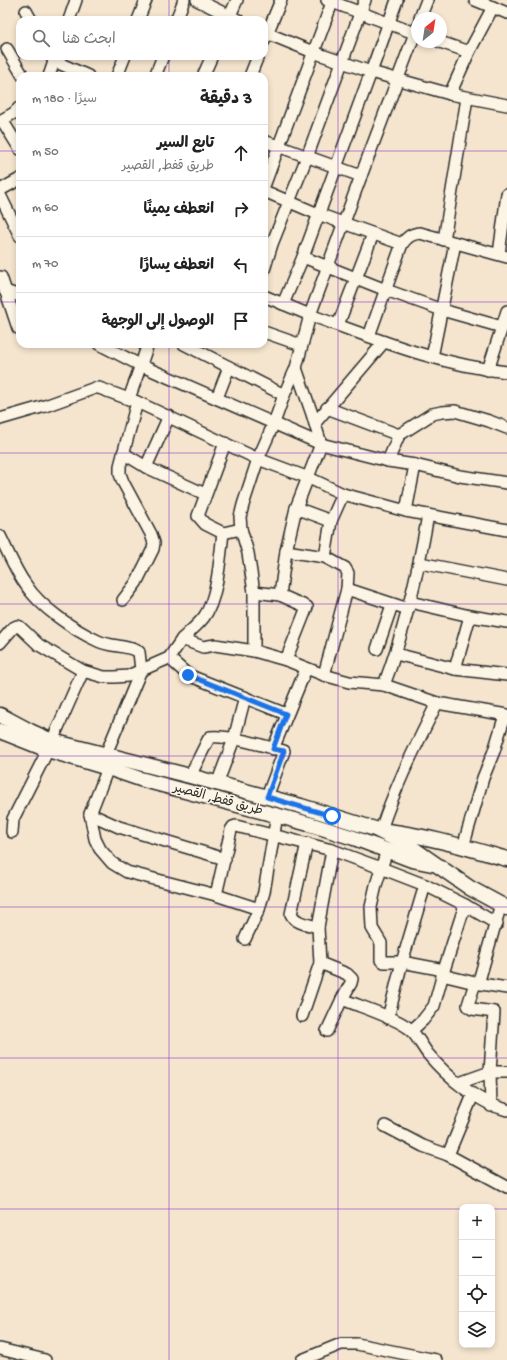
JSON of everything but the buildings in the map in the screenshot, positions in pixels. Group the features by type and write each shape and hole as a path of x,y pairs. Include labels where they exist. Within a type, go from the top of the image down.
{"main road":[{"name":"طريق قفط, القصير","path":"0,715 30,731 50,745"},
{"name":"طريق قفط, القصير","path":"0,731 107,761 190,776 307,808 378,830 411,847 470,888 504,906"},
{"name":"طريق قفط, القصير","path":"107,761 140,779 277,815 354,838 412,860 438,866"},
{"name":"طريق قفط, القصير","path":"378,830 411,834 507,859"}],"street":[{"path":"70,16 76,0"},
{"path":"140,16 146,0"},
{"path":"178,16 184,0"},
{"path":"198,0 227,16"},
{"path":"233,16 237,0"},
{"path":"268,28 281,0"},
{"path":"268,242 289,202 365,0"},
{"path":"284,304 303,257 397,0"},
{"path":"422,12 427,0"},
{"path":"450,94 468,52 500,7 475,0"},
{"path":"268,175 331,1 411,30"},
{"path":"268,36 398,80 467,98 507,105"},
{"path":"447,44 468,52"},
{"path":"254,652 254,592 248,553 241,529 240,516 258,459 296,368 310,315 411,45"},
{"path":"7,48 21,72"},
{"path":"50,72 53,60"},
{"path":"58,60 80,72"},
{"path":"119,72 123,60"},
{"path":"157,72 161,60"},
{"path":"205,72 210,60"},
{"path":"252,72 256,60"},
{"path":"444,240 467,98"},
{"path":"16,110 1,121 16,143"},
{"path":"268,142 361,176"},
{"path":"0,190 16,181"},
{"path":"268,193 344,224 402,244"},
{"path":"0,194 16,228"},
{"path":"369,336 402,244 406,238 420,232 503,256 507,194"},
{"path":"338,325 373,234"},
{"path":"432,357 455,243"},
{"path":"303,257 386,290 442,310 502,327"},
{"path":"0,278 1,277 16,322"},
{"path":"6,291 16,295"},
{"path":"268,298 310,315 384,342 432,357 488,370 507,372"},
{"path":"488,370 507,311"},
{"path":"268,334 301,346"},
{"path":"315,423 384,342"},
{"path":"107,348 140,365 321,444 388,461 415,465 460,476 507,483"},
{"path":"123,600 136,582 153,549 154,543 151,534 122,478 120,466 140,365 146,348"},
{"path":"192,348 284,395"},
{"path":"217,398 229,367"},
{"path":"280,595 286,552 296,508 321,444 296,368"},
{"path":"0,419 45,406 95,388 133,400 258,459 309,478 343,494 406,511 507,530"},
{"path":"327,408 399,435"},
{"path":"388,461 399,435 432,414 455,412 489,421 507,428"},
{"path":"146,467 169,416"},
{"path":"224,443 198,516 205,524 223,533 241,529"},
{"path":"123,453 146,467 205,494"},
{"path":"406,511 415,465"},
{"path":"325,557 331,521 343,494"},
{"path":"296,508 331,521"},
{"path":"384,685 396,654 409,606 420,563 428,515"},
{"path":"0,643 13,628 17,626 20,627 39,645 83,670 104,677 128,676 169,658 182,639 204,618 210,606 214,593 223,533"},
{"path":"0,536 25,584 33,595 44,605 64,621 99,642 138,651 141,670 107,761 90,814 95,839 100,850 112,863 127,872 216,895 258,909"},
{"path":"286,552 325,557 347,570 347,589 324,675"},
{"path":"420,563 507,580"},
{"path":"347,589 392,605 409,606 507,622"},
{"path":"254,592 280,595 307,607 286,660"},
{"path":"377,649 392,605"},
{"path":"455,669 470,616"},
{"path":"182,639 203,647 215,645 254,652 286,660 324,675 349,682 384,685 437,703 506,715 494,751 482,778 463,847"},
{"path":"396,654 455,669 507,675"},
{"path":"169,658 188,675 286,714"},
{"path":"273,749 286,714 306,669"},
{"path":"12,832 13,818 50,745 83,670"},
{"path":"217,784 234,739 245,697"},
{"path":"378,830 386,816 409,762 437,703"},
{"path":"190,776 210,737 216,736 234,739 284,751 267,797"},
{"path":"90,814 119,827 225,859"},
{"path":"245,939 264,892 277,815"},
{"path":"216,895 233,827 241,827 332,850 382,868 425,885 465,905 497,924"},
{"path":"307,843 291,914 298,922 318,927"},
{"path":"302,1016 320,963 318,927 332,850"},
{"path":"388,850 376,885 371,907 372,928 381,943 381,960 384,962 402,962 443,972 476,984 507,988"},
{"path":"388,1018 402,962 425,885"},
{"path":"411,1030 423,1020 434,1006 443,972 465,905"},
{"path":"491,1106 490,1072 494,1012 469,1007 468,1005 504,906"},
{"path":"320,963 347,974 352,979 327,1031"},
{"path":"342,999 402,1023 411,1030 426,1052 442,1070 474,1095 491,1106 507,1110"},
{"path":"459,1083 490,1072 507,1072"},
{"path":"448,1155 474,1095"},
{"path":"384,1126 423,1146 448,1155 507,1187"},
{"path":"302,1360 341,1344 356,1344 420,1359 436,1360"},
{"path":"0,1349 44,1360"}],"route":[{"path":"188,675 286,714 273,749 284,751 267,797 332,816"}]}
